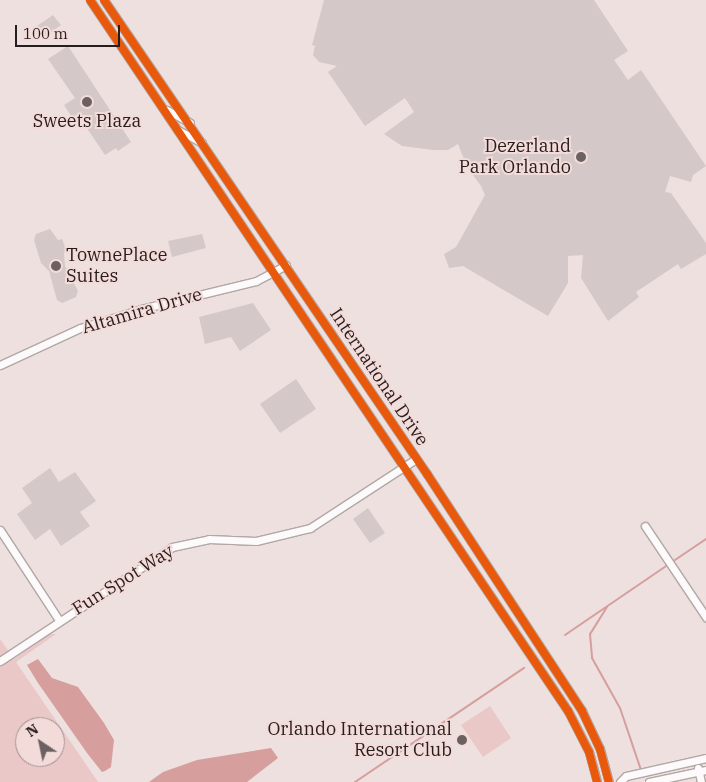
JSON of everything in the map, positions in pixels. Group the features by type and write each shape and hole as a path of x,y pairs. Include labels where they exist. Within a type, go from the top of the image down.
{"street":[{"name":"International Drive","path":"90,0 568,711 589,752 597,782"},
{"name":"International Drive","path":"104,0 208,148 582,711 600,749 609,782"},
{"path":"160,103 191,124"},
{"path":"178,130 208,148"},
{"name":"Altamira Drive","path":"0,365 112,317 274,273 286,265"},
{"name":"Fun Spot Way","path":"0,661 59,620 172,547 209,540 256,541 303,530 416,459"},
{"path":"645,526 706,617"},
{"path":"0,530 59,620"},
{"path":"620,782 626,776 697,762 706,758"},
{"path":"697,762 702,771 701,782"},
{"path":"649,782 702,771"}],"shaded area":[{"path":"49,634 56,634 16,662 54,717 15,717 15,767 65,767 65,734 98,782 0,782 0,639 14,659"},
{"path":"38,659 52,678 78,687 114,740 111,767 102,772 27,665"},
{"path":"490,706 511,738 483,757 461,725"},
{"path":"271,748 278,758 247,782 149,782 163,772 197,760"}],"building":[{"name":"Dezerland Park Orlando","path":"324,0 594,0 628,51 614,60 628,80 641,70 706,166 693,175 691,182 670,176 665,192 671,193 706,243 706,254 681,269 678,264 636,292 639,297 608,321 581,278 583,255 568,256 568,283 548,316 463,266 449,268 444,254 456,247 485,195 481,186 467,167 458,144 448,150 402,146 384,134 414,112 405,98 365,126 328,72 337,66 319,62 313,55 315,46 312,45"},
{"path":"53,15 61,25 41,39 34,28"},
{"name":"Sweets Plaza","path":"68,46 131,142 118,151 116,148 105,155 80,118 75,122 64,105 75,98 48,59"},
{"name":"TownePlace Suites","path":"50,229 58,240 62,239 67,252 64,253 65,266 78,291 76,297 62,303 57,300 49,271 41,263 34,240 36,234"},
{"path":"202,234 206,248 172,257 168,241"},
{"path":"253,303 271,330 240,351 231,337 205,344 199,317"},
{"path":"296,379 316,409 280,433 260,404"},
{"path":"50,468 59,482 75,472 96,501 80,512 90,526 61,546 50,529 35,540 17,514 32,503 22,488"},
{"path":"368,508 385,533 370,543 353,519"}],"waterway":[{"path":"672,562 706,539"},
{"path":"565,635 669,564"},
{"path":"607,607 590,634 592,658 620,708 641,770"},
{"path":"355,782 524,668"}],"cycle path":[{"path":"90,0 568,711 589,752 597,782"},
{"path":"104,0 427,474 582,711 600,749 609,782"}],"place":[{"name":"Sweets Plaza","path":"87,102"},
{"name":"Dezerland Park Orlando","path":"581,157"},
{"name":"TownePlace Suites","path":"56,266"},
{"name":"Orlando International Resort Club","path":"462,740"}]}
